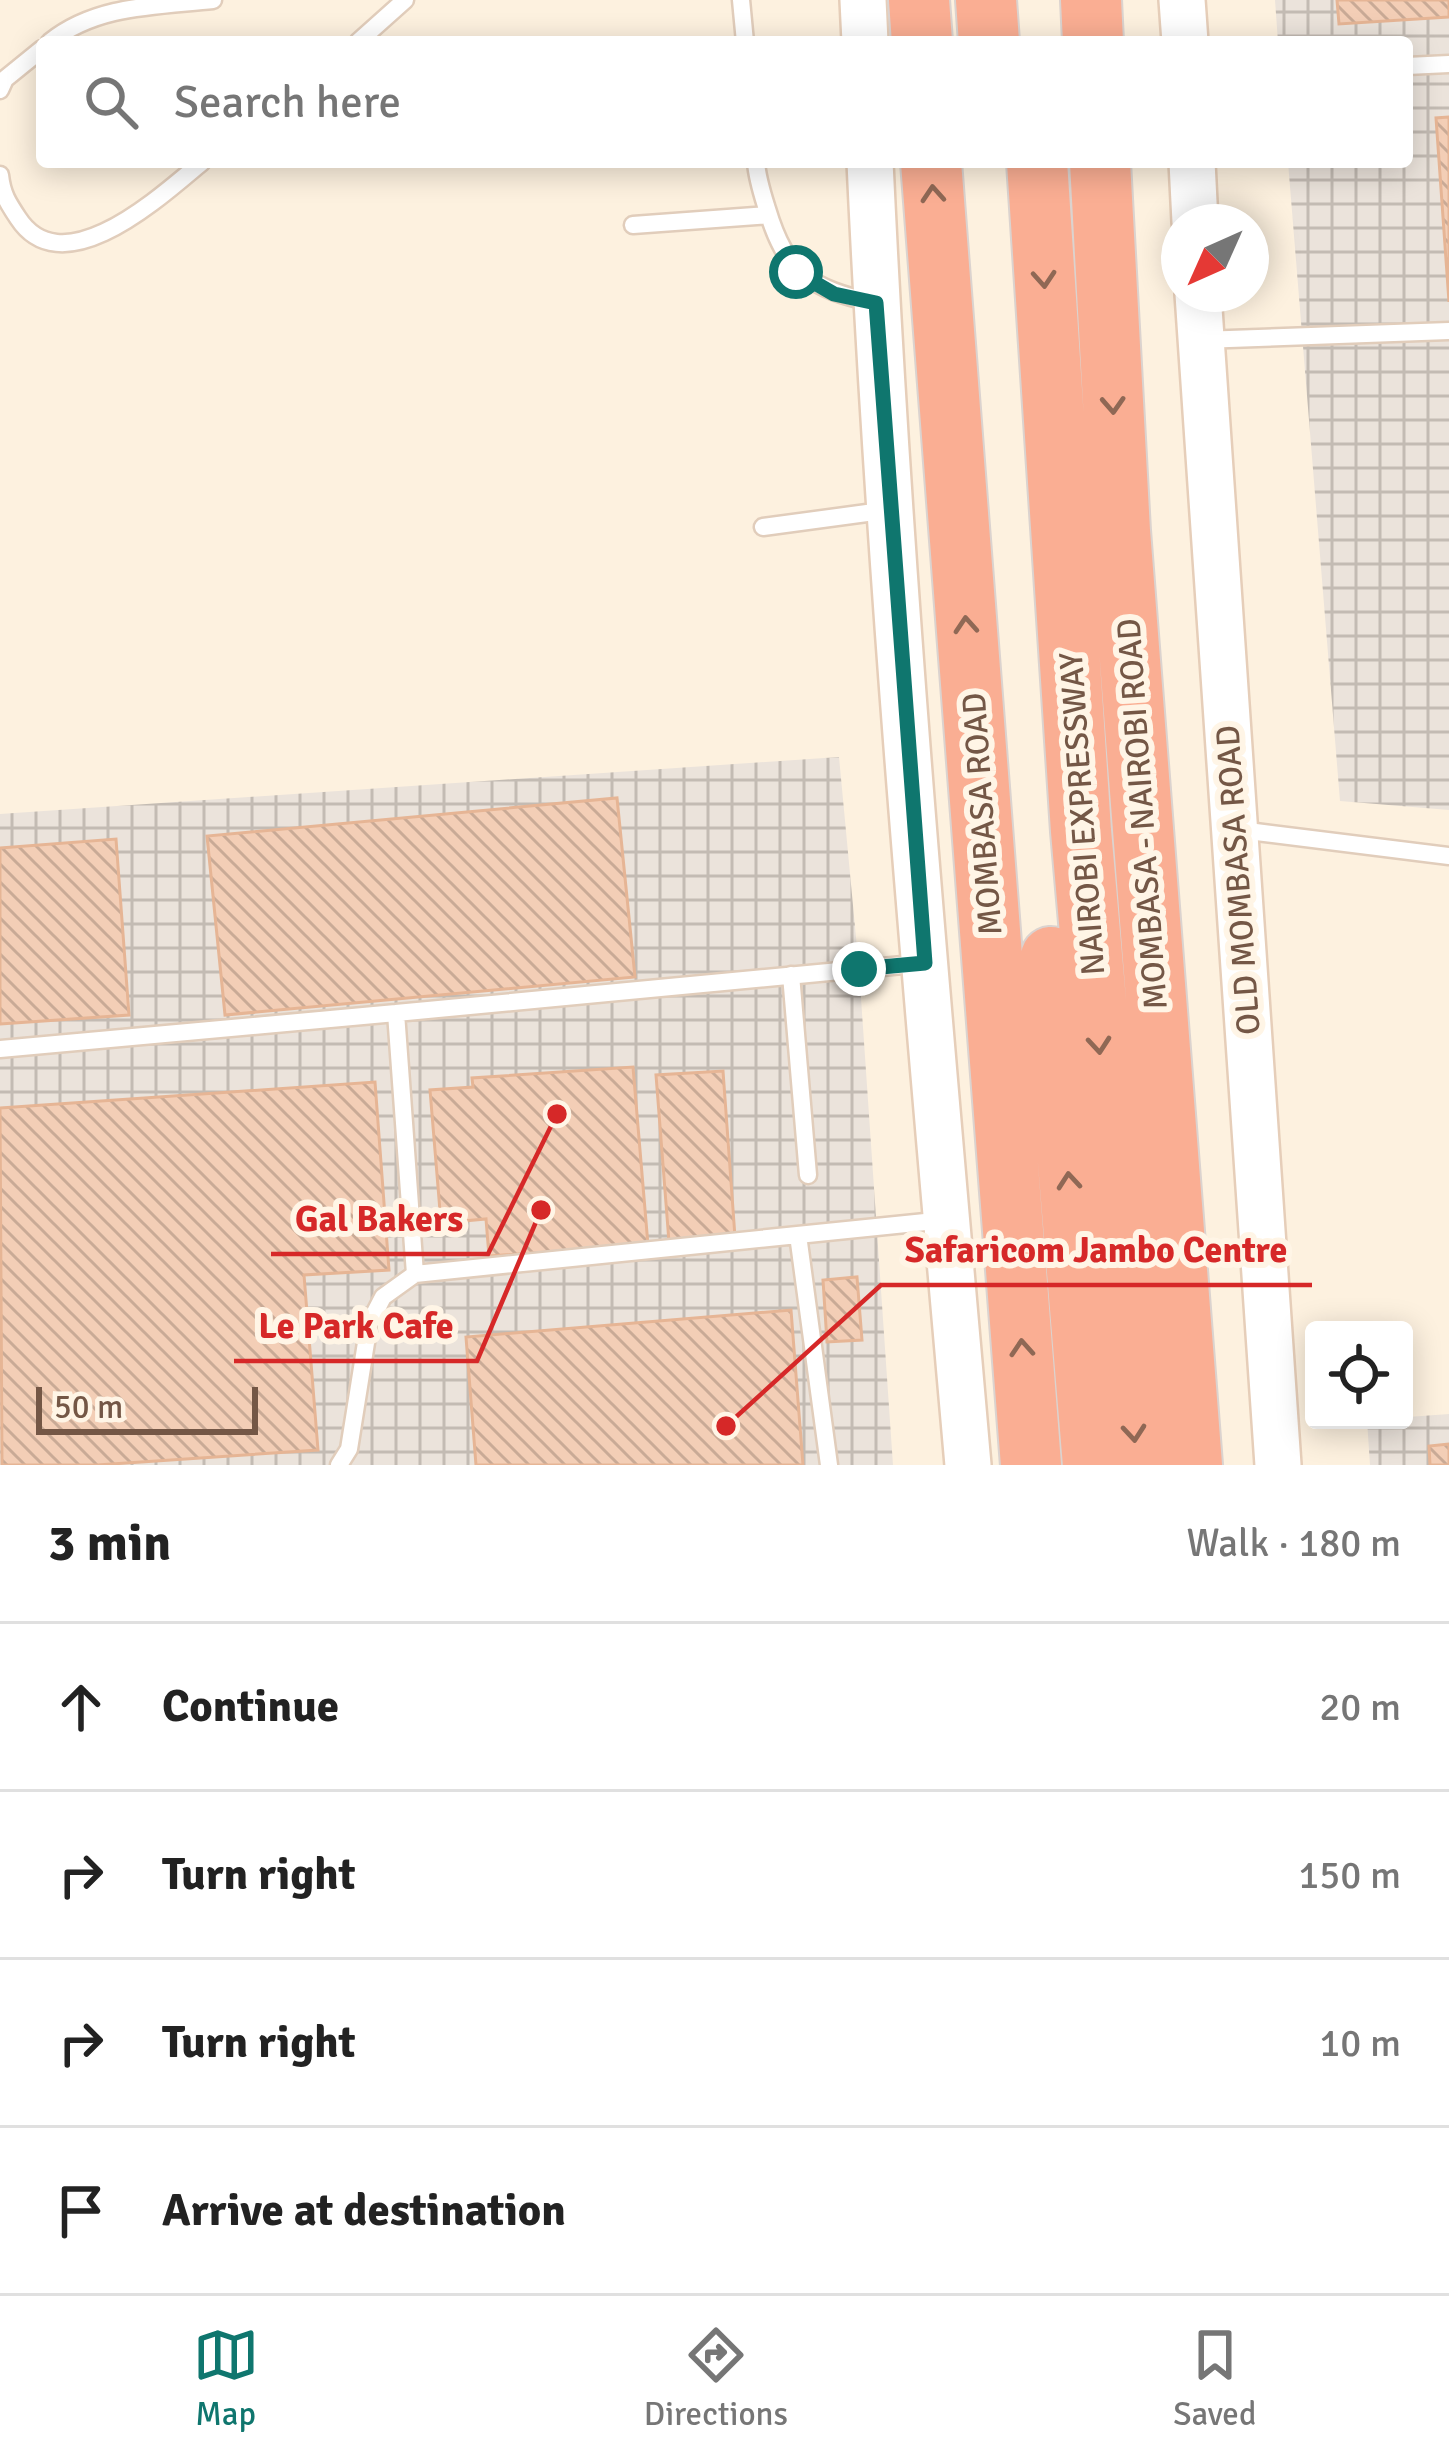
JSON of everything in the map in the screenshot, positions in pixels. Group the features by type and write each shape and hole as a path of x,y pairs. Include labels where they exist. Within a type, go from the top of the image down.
{"highway":[{"path":"919,0 922,36"},
{"path":"986,0 989,36"},
{"path":"1027,0 1030,36"},
{"path":"1091,0 1093,36"},
{"name":"MOMBASA ROAD","path":"931,168 1031,1465"},
{"name":"NAIROBI EXPRESSWAY","path":"997,168 1056,1040 1093,1465"},
{"name":"NAIROBI EXPRESSWAY","path":"1037,168 1081,831 1137,1465"},
{"name":"MOMBASA - NAIROBI ROAD","path":"1100,168 1120,531 1192,1465"}],"street":[{"path":"863,0 865,36"},
{"path":"1181,0 1184,36"},
{"path":"870,168 890,510 968,1465"},
{"path":"1192,168 1194,204"},
{"name":"OLD MOMBASA ROAD","path":"1199,312 1278,1465"}],"lane":[{"path":"57,36 111,10 213,0"},
{"path":"365,36 405,0"},
{"path":"741,0 744,36"},
{"path":"0,90 4,79 36,54"},
{"path":"1413,66 1449,64"},
{"path":"0,175 2,194 28,233 53,243 85,242 140,211 194,168"},
{"path":"757,168 777,242 796,272 834,294 876,303"},
{"path":"633,224 769,215"},
{"path":"1200,340 1449,331"},
{"path":"763,527 890,510"},
{"path":"1233,829 1449,856"},
{"path":"0,1048 925,963"},
{"path":"791,975 808,1175"},
{"path":"396,1012 416,1274"},
{"path":"339,1465 349,1449 369,1324 383,1297 416,1274 946,1220"},
{"path":"799,1235 829,1465"}],"shaded area":[{"path":"1275,0 1449,0 1449,810 1340,801 1288,168 1413,168 1413,36 1278,36"},
{"path":"839,757 859,969 893,1465 0,1465 0,814"},
{"path":"1449,1414 1449,1465 1370,1465 1368,1429 1413,1429 1413,1417"}],"building":[{"path":"1337,0 1449,0 1449,17 1339,24"},
{"path":"1449,117 1449,302 1436,118"},
{"path":"617,798 635,977 225,1015 207,836"},
{"path":"116,839 129,1015 0,1024 0,848"},
{"path":"633,1067 648,1245 489,1256 486,1219 441,1223 430,1090 473,1087 472,1078"},
{"path":"723,1071 735,1237 669,1242 656,1075"},
{"path":"375,1082 389,1270 304,1275 318,1450 97,1465 2,1465 0,1108"},
{"path":"857,1277 862,1340 827,1342 823,1280"},
{"path":"791,1310 803,1465 476,1465 466,1337"},
{"path":"1449,1444 1449,1465 1430,1465 1429,1446"}],"place":[{"name":"Gal Bakers","path":"557,1114"},
{"name":"Le Park Cafe","path":"541,1210"},
{"name":"Safaricom Jambo Centre","path":"726,1426"}],"route":[{"path":"796,272 834,294 876,303 925,963 859,969"}]}
